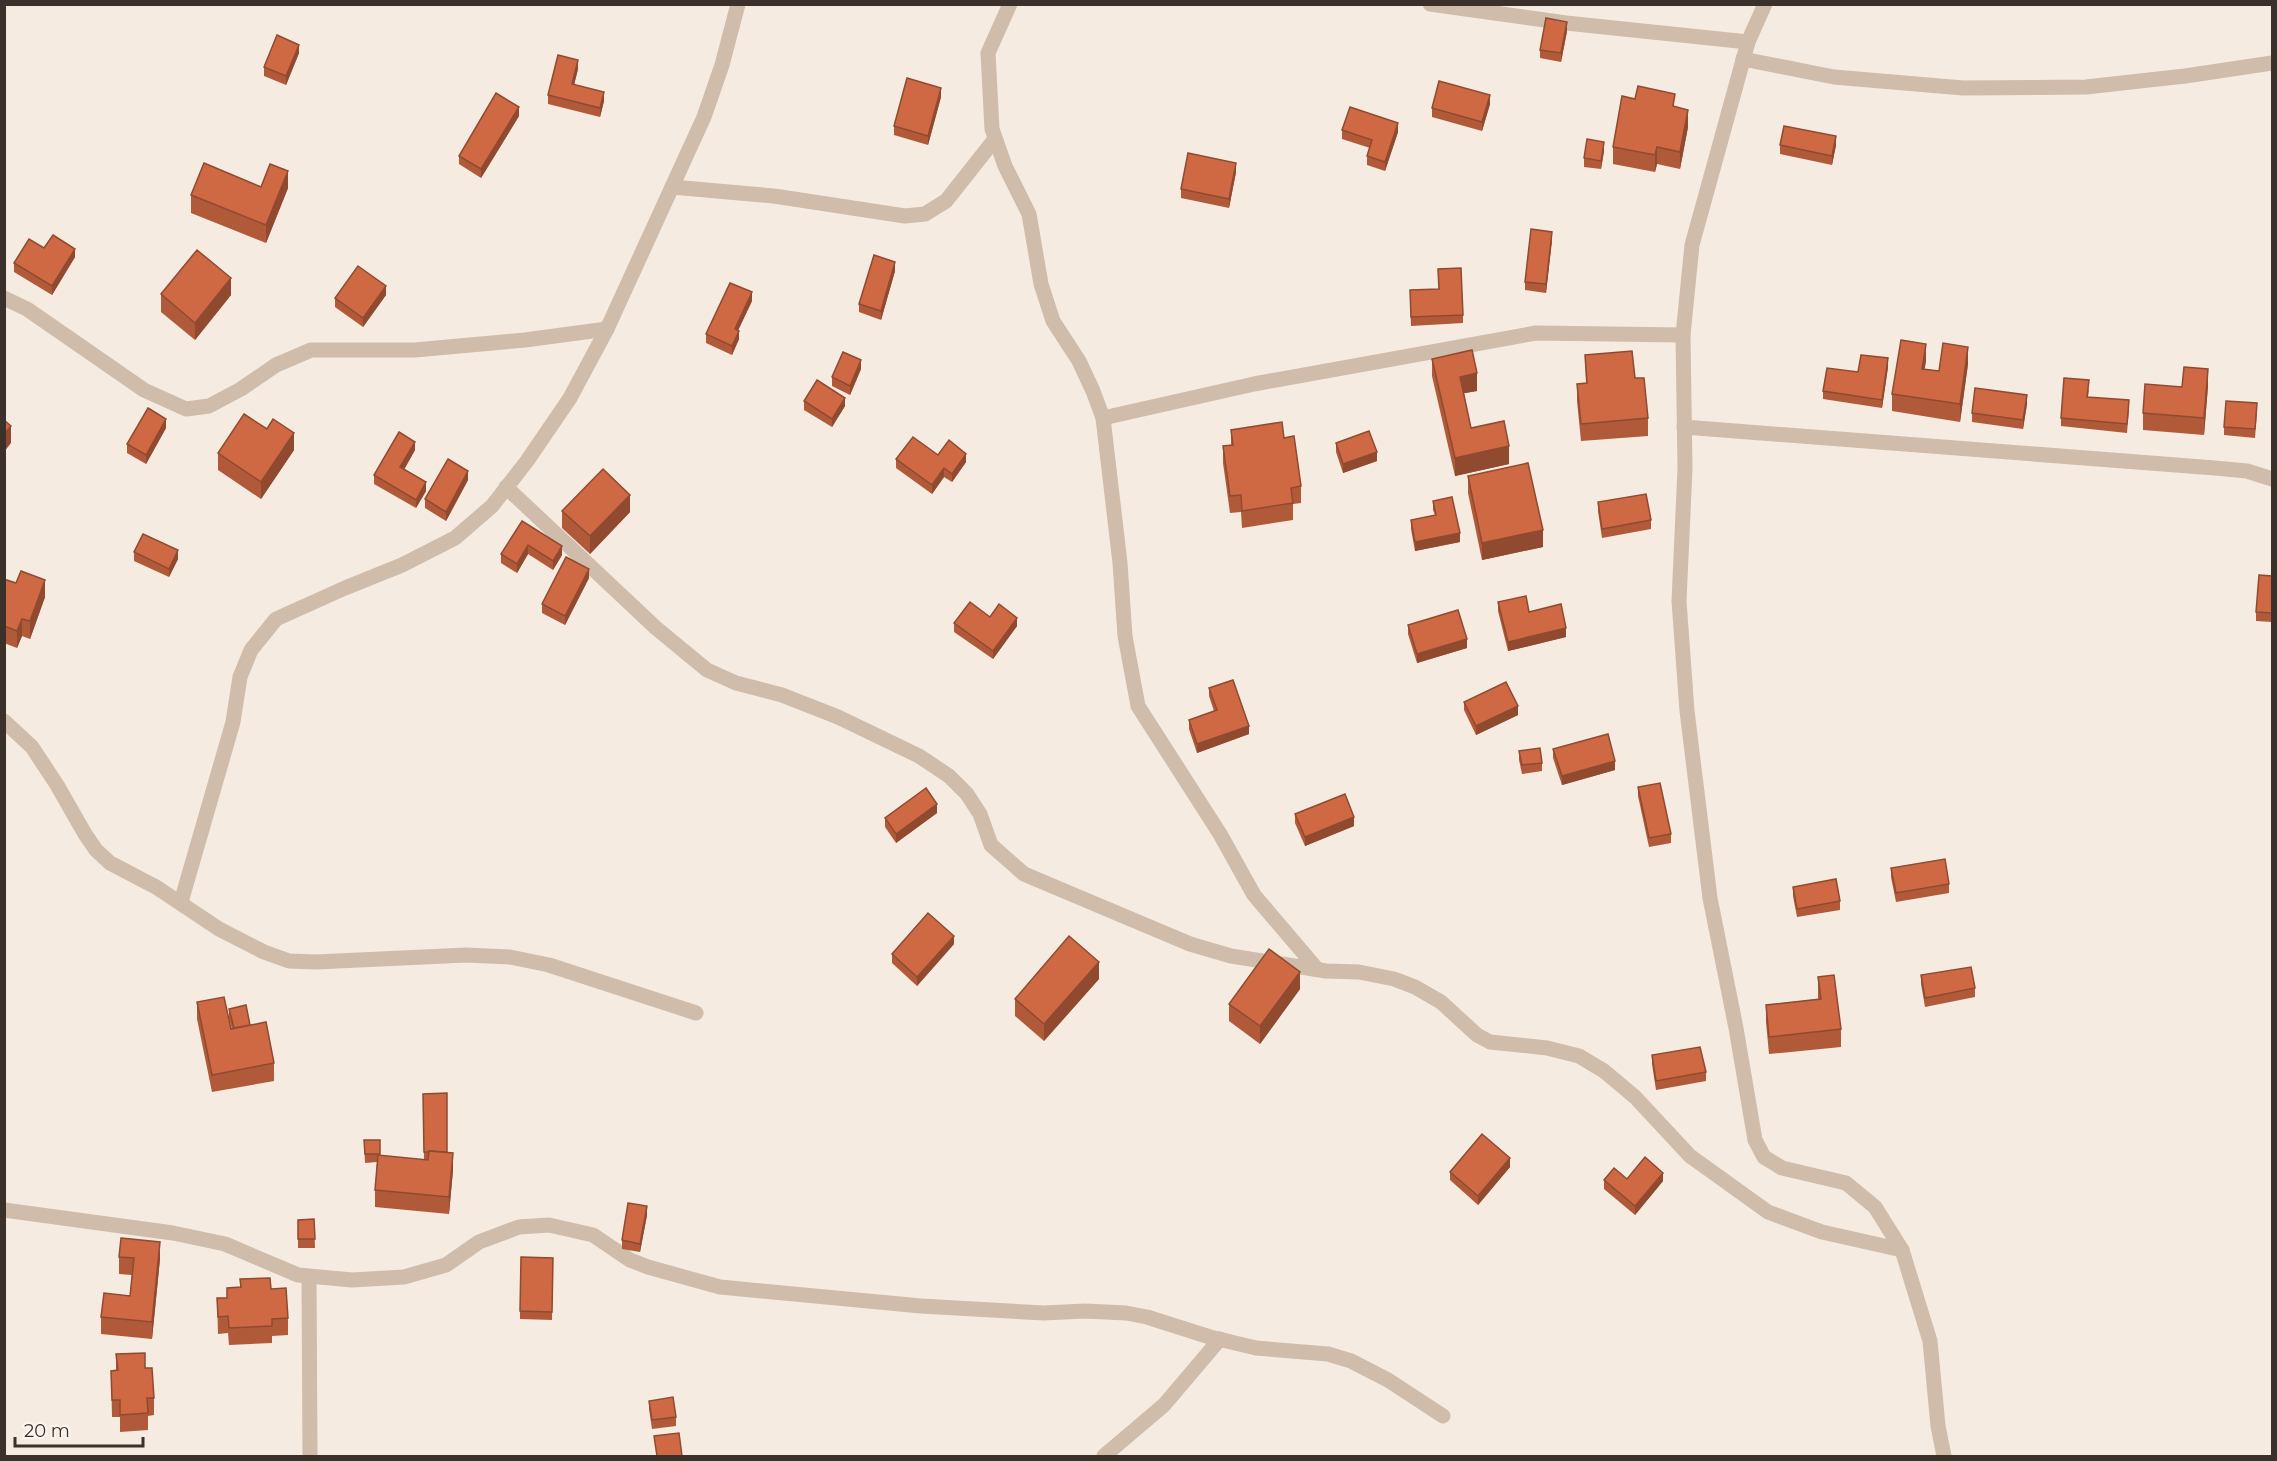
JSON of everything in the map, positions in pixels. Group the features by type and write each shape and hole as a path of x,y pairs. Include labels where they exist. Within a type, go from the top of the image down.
{"street":[{"path":"181,903 233,722 240,677 251,650 276,619 402,565 456,538 492,506 570,398 607,329 704,117 722,65 738,4"},
{"path":"1010,4 988,53 988,94 995,139 1005,166 1029,214 1041,284 1053,321 1094,391 1103,418 1120,563 1125,636 1138,706 1193,791 1254,895 1317,969"},
{"path":"1430,4 1566,23 1748,42"},
{"path":"1765,4 1748,42 1692,245 1683,335 1685,469 1679,601 1687,711 1710,898 1755,1140 1764,1157 1782,1168 1846,1183 1875,1207 1902,1250 1930,1341 1938,1426 1944,1456"},
{"path":"1743,59 1834,77 1963,88 2086,87 2272,63"},
{"path":"672,187 774,196 905,216 925,214 945,201 995,139"},
{"path":"4,298 27,309 144,390 186,409 209,406 241,389 276,365 311,350 415,350 525,340 607,329"},
{"path":"1103,418 1254,384 1536,333 1683,335"},
{"path":"1684,427 2216,468 2247,471 2272,479"},
{"path":"506,487 656,628 707,669 736,683 782,695 838,717 919,756 949,776 967,794 980,814 991,845 1024,874 1190,944 1231,956 1317,969 1359,972 1394,979 1415,987 1441,1002 1477,1035 1490,1042 1546,1048 1579,1056 1604,1071 1635,1097 1690,1156 1768,1212 1822,1232 1902,1250"},
{"path":"4,721 32,747 96,850 110,863 181,903 219,929 264,952 289,961 510,957 549,965 696,1013"},
{"path":"4,1210 113,1223 225,1244 298,1275 352,1280 404,1277 446,1264 478,1242 519,1227 549,1225 592,1235 609,1244 630,1260 648,1267 720,1287 932,1306 1044,1312 1126,1313 1256,1348 1328,1354 1351,1360 1388,1380 1443,1416"},
{"path":"309,1275 310,1456"},
{"path":"1104,1456 1164,1405 1220,1339"}],"building":[{"path":"1546,18 1567,22 1561,53 1540,50"},
{"path":"277,35 299,45 286,76 264,67"},
{"path":"558,55 578,60 572,84 604,92 600,108 548,95"},
{"path":"907,78 941,88 928,136 894,126"},
{"path":"1439,81 1490,95 1482,122 1432,108"},
{"path":"1638,86 1675,94 1673,106 1688,110 1680,152 1657,147 1655,155 1613,147 1622,96 1635,99"},
{"path":"496,93 519,107 481,169 459,156"},
{"path":"1350,107 1398,123 1385,162 1367,156 1372,140 1342,130"},
{"path":"1784,126 1836,136 1832,156 1780,145"},
{"path":"1587,139 1604,142 1601,161 1584,158"},
{"path":"1188,153 1236,163 1229,199 1181,189"},
{"path":"204,163 261,187 270,164 288,171 266,225 191,195"},
{"path":"1531,229 1552,232 1546,284 1525,282"},
{"path":"53,235 75,249 52,286 14,263 29,239 44,248"},
{"path":"197,250 231,278 195,323 161,294"},
{"path":"874,255 895,262 881,311 859,304"},
{"path":"358,266 386,286 363,318 335,298"},
{"path":"1461,268 1463,315 1411,317 1410,290 1439,289 1438,269"},
{"path":"730,283 752,292 735,329 739,331 732,346 706,334"},
{"path":"1901,340 1926,344 1922,369 1939,371 1943,343 1968,347 1960,404 1892,394"},
{"path":"1472,350 1477,373 1460,377 1471,428 1504,421 1509,446 1455,458 1432,359"},
{"path":"1632,351 1635,378 1644,378 1648,418 1581,424 1577,384 1587,383 1585,355"},
{"path":"843,352 861,360 850,386 832,377"},
{"path":"1861,355 1888,358 1882,400 1823,391 1827,368 1858,372"},
{"path":"2184,367 2208,369 2204,418 2143,413 2145,384 2182,387"},
{"path":"2064,378 2089,380 2087,397 2129,400 2127,424 2061,418"},
{"path":"817,380 845,398 832,419 804,401"},
{"path":"1975,388 2027,395 2023,420 1972,413"},
{"path":"2226,401 2257,403 2255,429 2224,427"},
{"path":"148,408 166,419 146,455 127,444"},
{"path":"244,414 267,429 273,419 294,433 261,482 218,453"},
{"path":"4,420 11,426 4,434"},
{"path":"1282,422 1284,438 1294,436 1301,486 1291,488 1293,503 1242,511 1241,495 1230,496 1223,446 1233,445 1231,430"},
{"path":"1369,431 1377,452 1343,464 1336,443"},
{"path":"399,432 415,442 400,467 426,482 416,500 374,475"},
{"path":"913,437 938,455 949,440 966,454 952,474 944,468 932,485 896,459"},
{"path":"448,459 468,471 446,512 425,499"},
{"path":"1528,463 1543,530 1482,543 1468,476"},
{"path":"603,469 630,495 590,536 562,511"},
{"path":"1646,494 1651,520 1602,529 1598,502"},
{"path":"1452,497 1460,533 1415,542 1411,520 1436,515 1433,501"},
{"path":"522,521 562,546 553,561 528,545 517,564 501,554"},
{"path":"143,534 178,550 169,569 134,552"},
{"path":"566,557 589,569 565,616 542,604"},
{"path":"21,571 45,580 30,621 22,619 17,631 4,626 4,579 16,583"},
{"path":"2259,575 2272,576 2272,613 2256,612"},
{"path":"1526,596 1529,612 1561,604 1566,628 1508,642 1498,602"},
{"path":"970,602 990,617 999,604 1017,618 993,651 954,623"},
{"path":"1458,610 1467,639 1417,654 1408,625"},
{"path":"1233,680 1249,726 1197,744 1189,720 1217,710 1209,688"},
{"path":"1506,682 1518,706 1476,726 1464,702"},
{"path":"1608,734 1615,761 1562,776 1553,749"},
{"path":"1540,748 1542,763 1522,765 1519,751"},
{"path":"1660,783 1671,834 1649,838 1638,787"},
{"path":"926,788 937,804 896,834 885,818"},
{"path":"1345,794 1354,817 1305,837 1295,814"},
{"path":"1945,859 1949,884 1896,893 1891,868"},
{"path":"1836,879 1840,901 1797,909 1793,887"},
{"path":"928,913 954,936 917,977 892,954"},
{"path":"1069,936 1099,962 1044,1024 1015,999"},
{"path":"1269,949 1300,972 1260,1026 1229,1004"},
{"path":"1971,967 1975,988 1925,998 1921,975"},
{"path":"1834,975 1841,1029 1769,1037 1766,1005 1821,999 1818,977"},
{"path":"224,997 231,1029 266,1022 274,1063 212,1075 197,1002"},
{"path":"246,1005 250,1025 234,1028 229,1009"},
{"path":"1700,1047 1706,1072 1656,1081 1652,1055"},
{"path":"447,1093 447,1152 424,1152 423,1094"},
{"path":"1482,1134 1510,1158 1478,1196 1450,1172"},
{"path":"364,1140 380,1140 380,1154 365,1154"},
{"path":"429,1151 453,1153 449,1197 375,1190 378,1155 428,1160"},
{"path":"1645,1157 1663,1173 1635,1206 1604,1180 1614,1168 1627,1179"},
{"path":"628,1203 647,1206 640,1244 622,1240"},
{"path":"314,1219 315,1239 298,1239 298,1220"},
{"path":"121,1238 160,1242 152,1322 101,1317 104,1293 130,1296 134,1258 119,1257"},
{"path":"521,1257 553,1258 552,1312 520,1311"},
{"path":"270,1278 271,1289 286,1288 288,1318 272,1319 272,1326 229,1328 228,1316 218,1317 217,1298 227,1298 227,1288 241,1287 240,1279"},
{"path":"145,1353 145,1368 152,1368 154,1398 147,1398 148,1413 120,1415 120,1400 112,1400 111,1371 118,1370 116,1354"},
{"path":"673,1397 676,1417 652,1420 649,1401"},
{"path":"679,1433 682,1456 657,1456 654,1436"}]}
